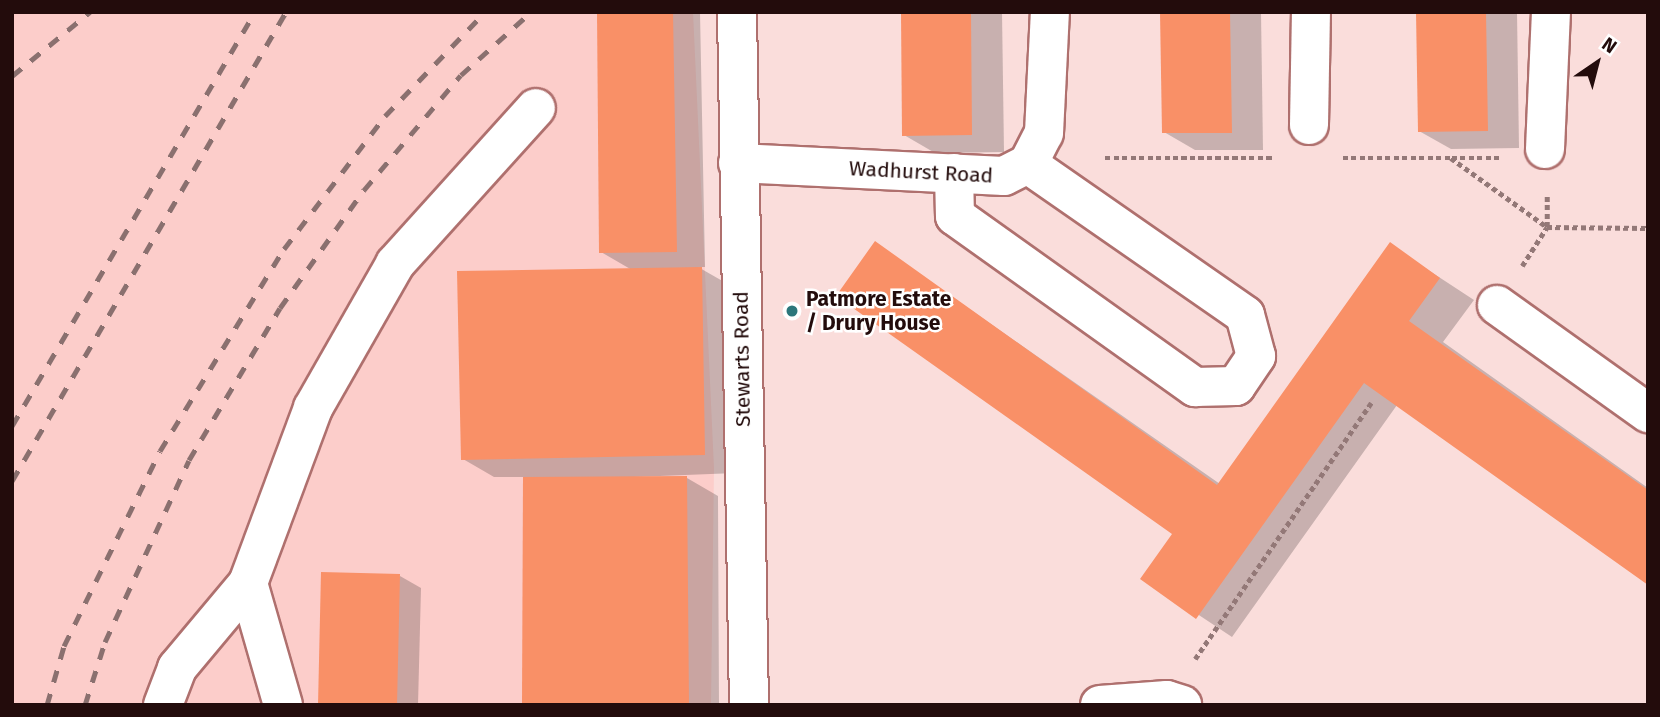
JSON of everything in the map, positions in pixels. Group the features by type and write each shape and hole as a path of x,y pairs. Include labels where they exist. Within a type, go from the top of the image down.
{"street":[{"name":"Stewarts Road","path":"737,12 749,705"},
{"path":"954,173 955,216 1195,387 1236,386 1256,356 1245,315 1034,155 1050,12"},
{"path":"1309,124 1311,12"},
{"path":"1545,149 1551,12"},
{"path":"163,705 177,668 248,583 313,408 395,264 536,108"},
{"name":"Wadhurst Road","path":"738,163 1004,176 1034,155"},
{"path":"1497,305 1648,413"},
{"path":"248,583 283,705"},
{"path":"1100,705 1174,702"}],"path":[{"path":"1497,305 1547,227 1545,149"},
{"path":"1034,155 1066,158 1281,158"},
{"path":"1334,158 1451,158 1547,227 1648,228"},
{"path":"1174,702 1371,403"}],"shaded area":[{"path":"12,12 693,12 714,468 711,705 12,705"}],"building":[{"path":"597,12 673,12 677,252 599,253"},
{"path":"901,12 971,12 972,135 902,136"},
{"path":"1160,12 1230,12 1232,133 1162,133"},
{"path":"1416,12 1486,12 1488,131 1418,132"},
{"path":"875,241 1217,485 1390,242 1440,278 1409,321 1648,490 1648,585 1364,383 1196,619 1140,579 1172,534 836,296"},
{"path":"702,267 705,455 461,460 457,271"},
{"path":"687,476 689,705 522,705 523,477"},
{"path":"321,572 400,574 397,705 318,705"}],"railway":[{"path":"12,76 90,12"},
{"path":"12,426 255,12"},
{"path":"12,481 286,12"},
{"path":"47,705 64,646 160,451 284,249 385,116 485,12"},
{"path":"85,705 105,642 189,460 280,308 364,190 461,75 531,12"}],"place":[{"name":"Patmore Estate / Drury House","path":"792,311"}]}
